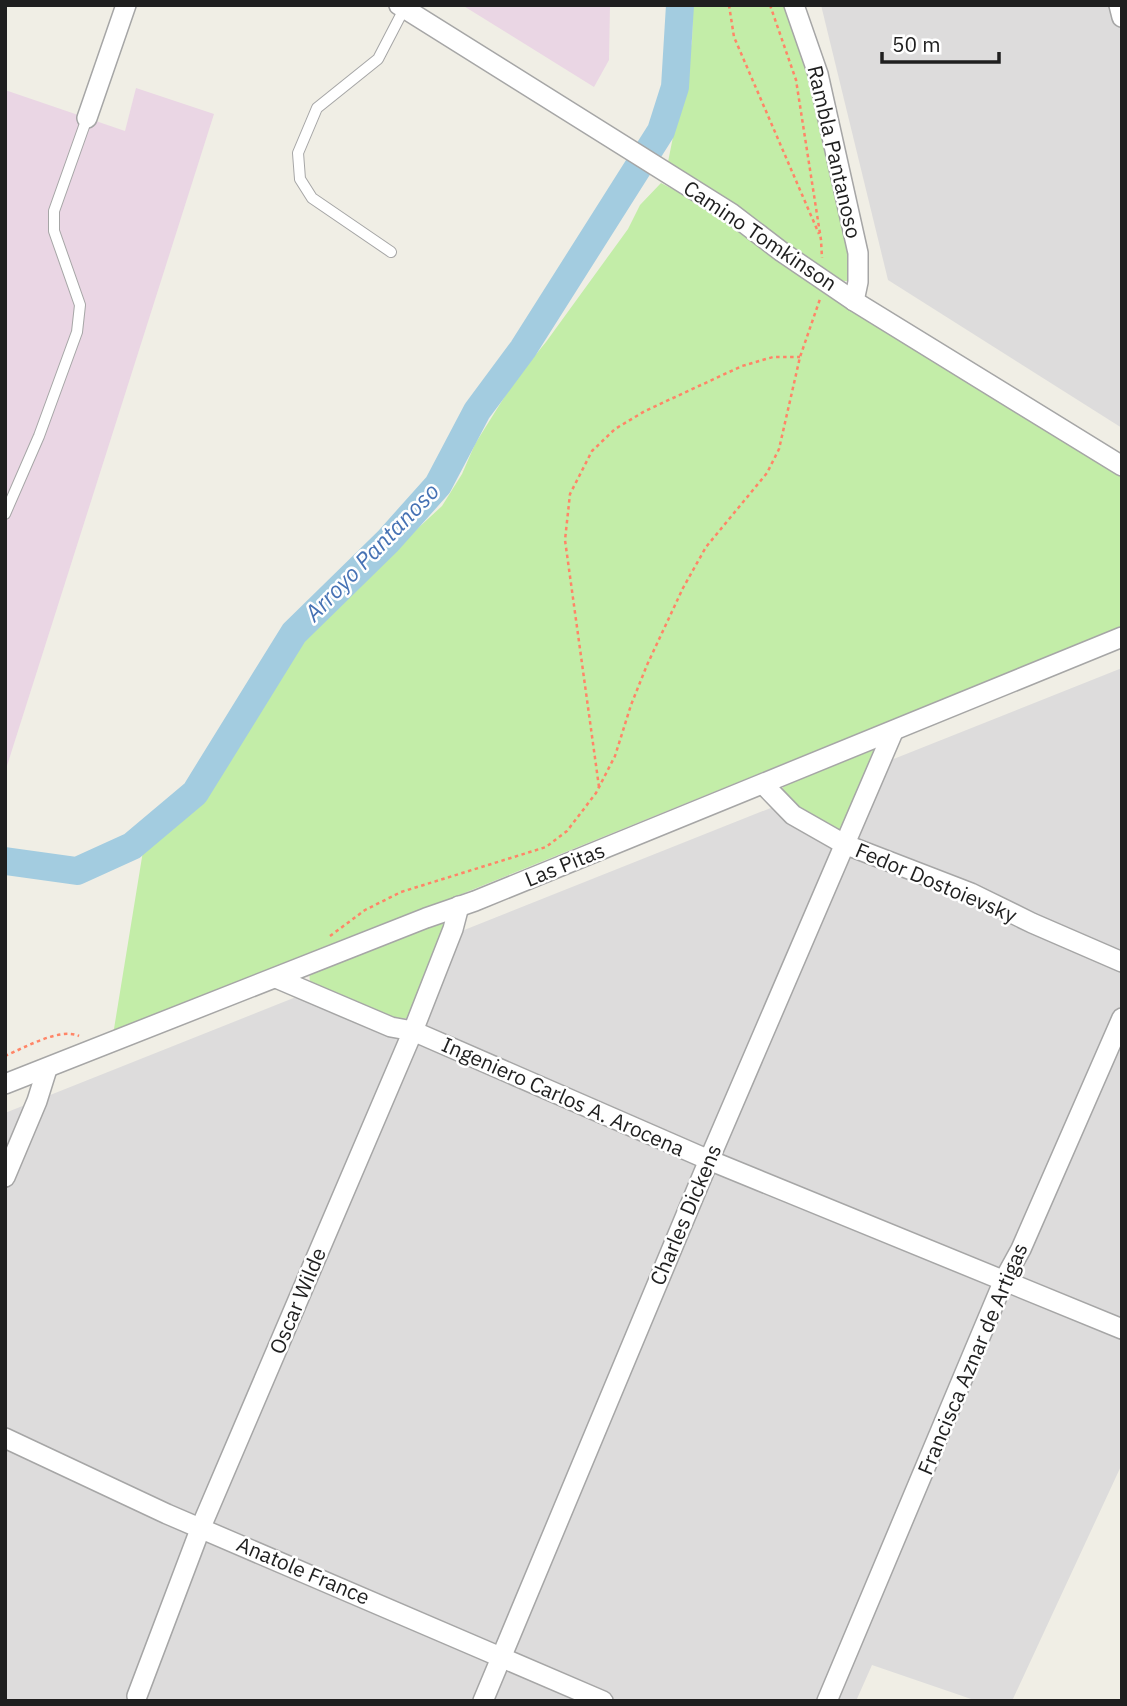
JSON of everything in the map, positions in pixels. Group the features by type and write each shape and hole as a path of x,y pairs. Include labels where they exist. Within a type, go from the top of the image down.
{"street":[{"path":"87,118 126,5"},
{"name":"Rambla Pantanoso","path":"794,5 818,74 858,253 858,282 854,301"},
{"path":"1119,5 1122,17"},
{"name":"Camino Tomkinson","path":"401,7 731,213 854,301 1122,466"},
{"name":"Las Pitas","path":"5,1084 459,906 1122,637"},
{"name":"Charles Dickens","path":"483,1701 709,1160 893,732"},
{"name":"Fedor Dostoievsky","path":"763,784 793,815 844,844 971,893 1122,962"},
{"name":"Oscar Wilde","path":"137,1696 201,1527 413,1031 453,929 459,906"},
{"name":"Ingeniero Carlos A. Arocena","path":"276,978 391,1027 413,1031 709,1160 1122,1329"},
{"name":"Francisca Aznar de Artigas","path":"827,1701 1004,1280 1122,1018"},
{"path":"5,1177 37,1101 47,1069"},
{"name":"Anatole France","path":"5,1438 201,1527 603,1701"}],"lane":[{"path":"391,252 312,198 300,179 298,153 317,108 378,59 401,7"},
{"path":"5,514 39,436 76,332 80,305 54,231 54,211 87,118"}],"path":[{"path":"729,5 734,37 821,240"},
{"path":"320,942 365,910 401,892 546,847 567,831 599,786 615,756 647,665 683,588 706,547 767,473 779,449 800,357 821,295 821,240 796,80 770,5"},
{"path":"599,786 565,540 570,494 592,451 615,429 645,411 742,366 773,358 800,357"},
{"path":"5,1056 58,1034 70,1032 81,1037"}],"shaded area":[{"path":"462,5 610,5 609,60 594,87"},
{"path":"821,5 1122,5 1122,428 888,280"},
{"path":"136,88 214,114 5,772 5,90 125,131"},
{"path":"1122,668 1122,1464 1012,1701 977,1701 872,1665 856,1701 5,1701 5,1113"}],"green space":[{"path":"693,5 785,5 817,94 854,275 851,281 835,277 668,162 692,41"},
{"path":"661,183 713,210 1122,470 1122,627 113,1035 143,851 199,790 235,726 307,636 353,588 442,506 462,474 475,444 515,380 628,229 640,205"},
{"path":"875,745 877,750 844,829 835,831 791,804 782,790 784,784"},
{"path":"446,921 410,1017 392,1021 311,985 310,976 315,968"}],"waterway":[{"name":"Arroyo Pantanoso","path":"5,861 77,871 132,846 195,793 294,633 388,541 438,485 477,411 523,349 661,131 675,87 680,5"}]}
